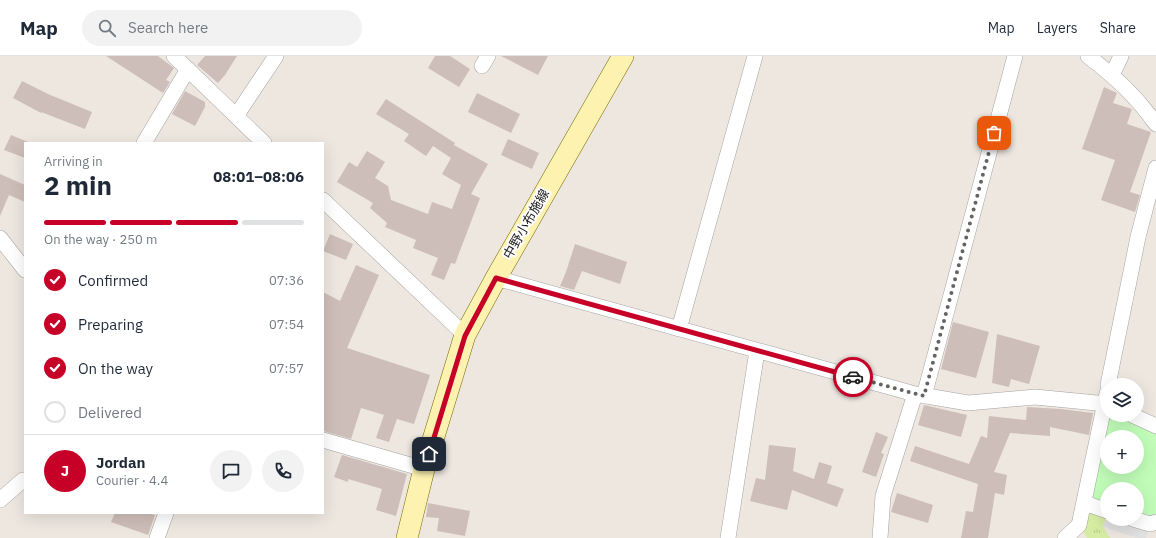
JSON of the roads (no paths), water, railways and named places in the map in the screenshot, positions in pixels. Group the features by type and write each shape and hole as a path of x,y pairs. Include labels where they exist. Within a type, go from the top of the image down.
{"main road":[{"name":"中野小布施線","path":"407,538 424,469 465,336 496,278 623,56"}],"street":[{"path":"174,56 263,142"},
{"path":"236,116 276,56"},
{"path":"679,329 755,56"},
{"path":"880,538 883,496 920,395 1015,56"},
{"path":"1088,56 1112,75 1142,105 1156,124"},
{"path":"1112,75 1121,56"},
{"path":"145,142 188,69"},
{"path":"1109,378 1138,237 1156,168"},
{"path":"324,202 465,336"},
{"path":"0,238 24,269"},
{"path":"496,278 920,395 968,403 1035,397 1100,400"},
{"path":"728,538 757,351"},
{"path":"1144,420 1156,426"},
{"path":"1065,538 1079,525 1102,422"},
{"path":"324,440 424,469"},
{"path":"0,500 24,480"},
{"path":"1085,503 1100,508"},
{"path":"157,538 166,514"},
{"path":"1144,522 1150,524 1156,522"}]}
